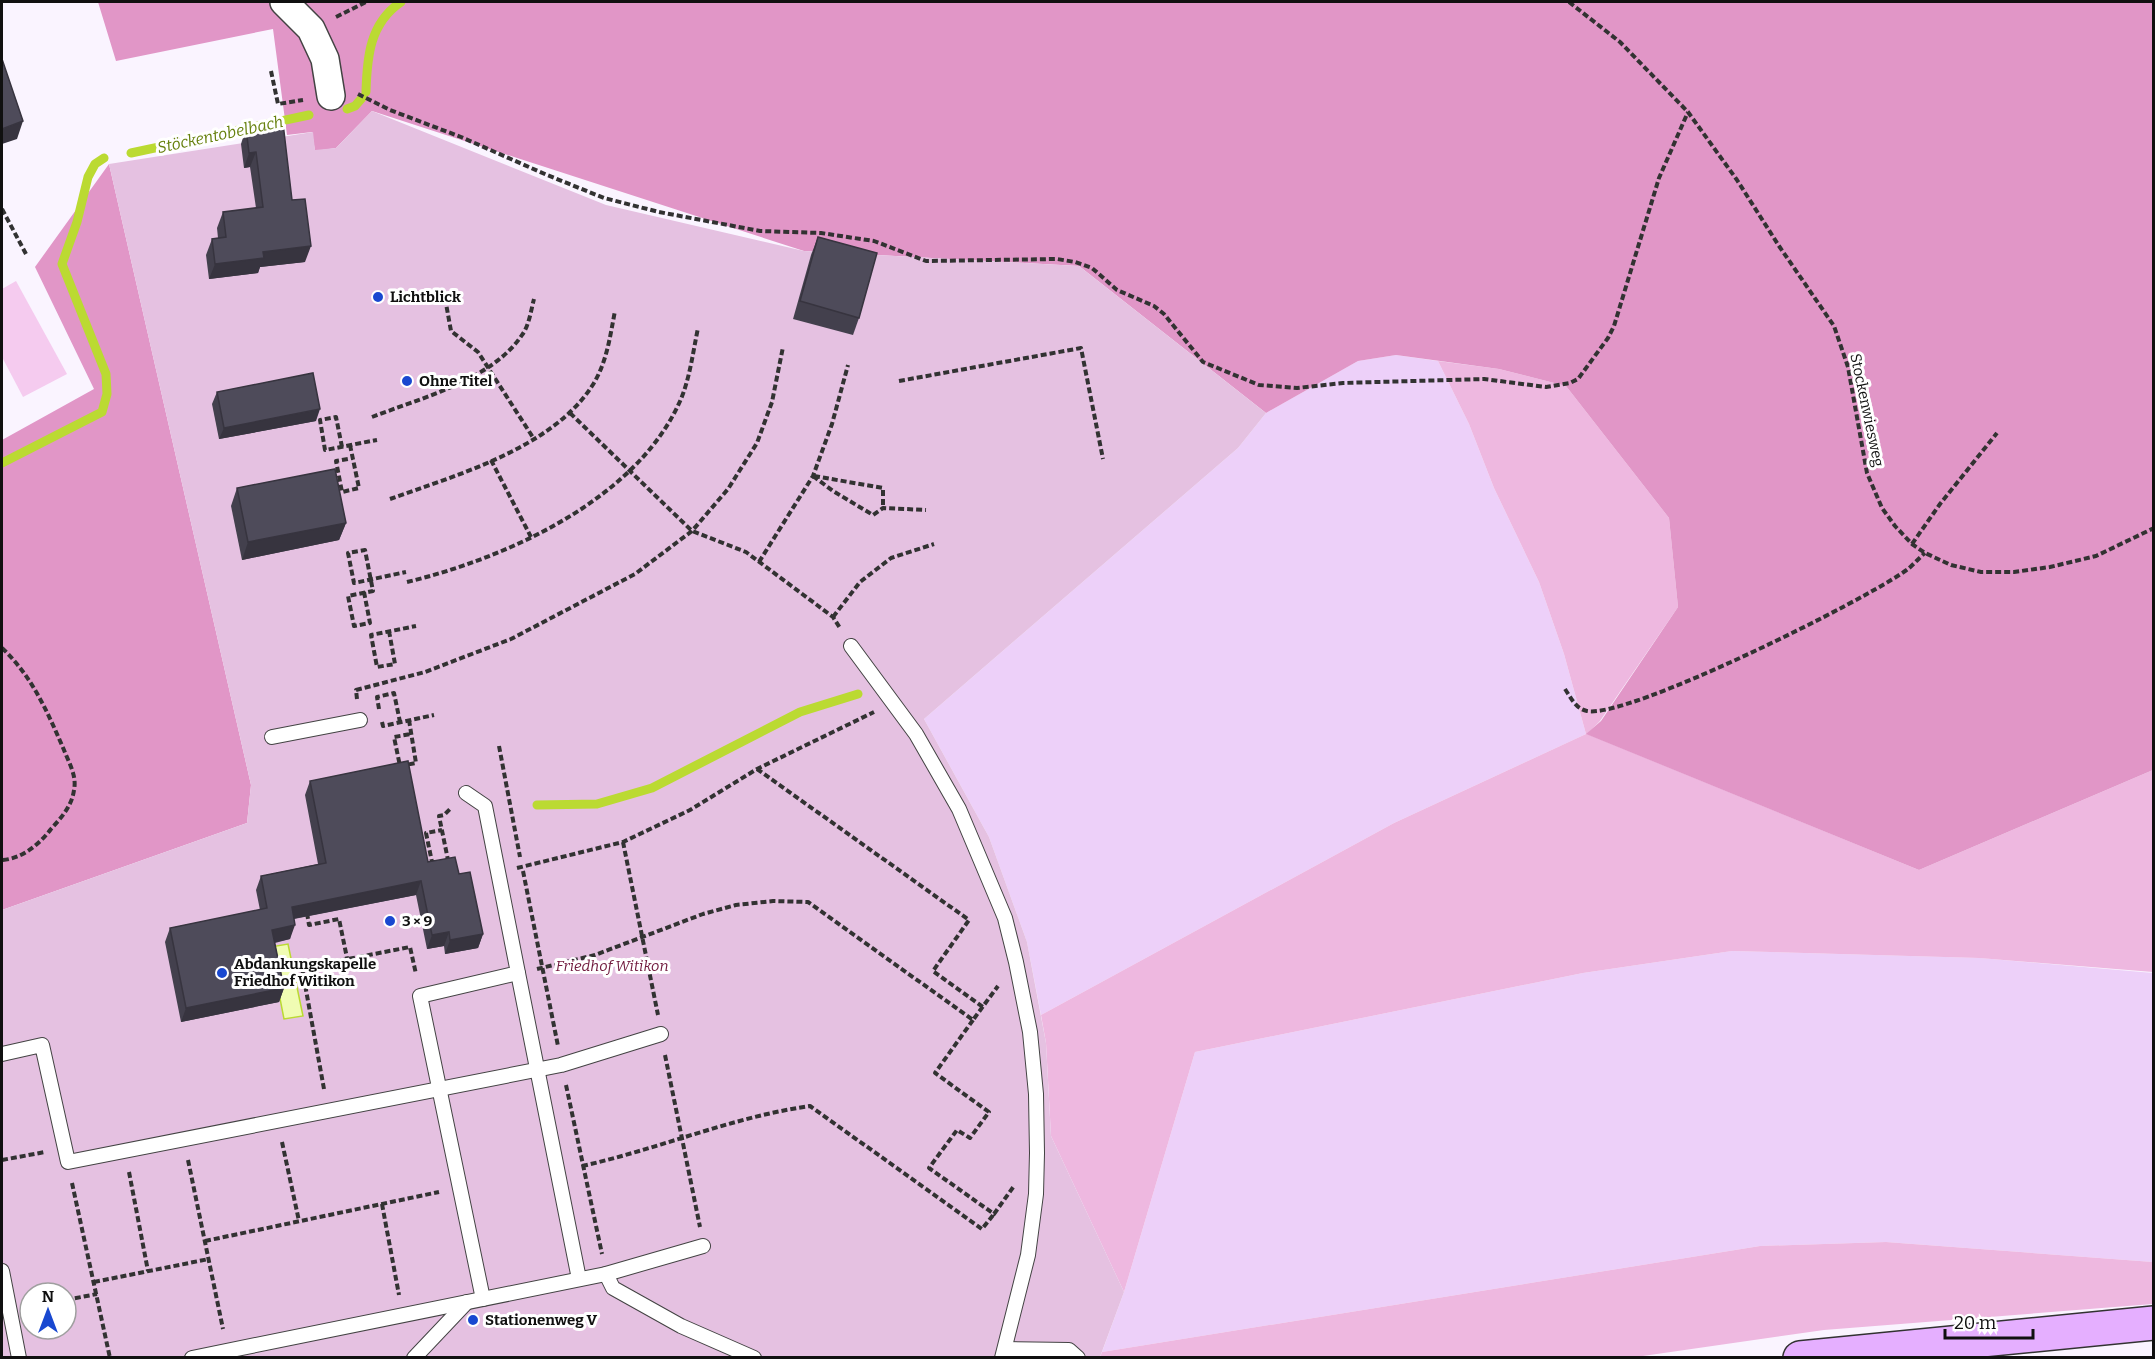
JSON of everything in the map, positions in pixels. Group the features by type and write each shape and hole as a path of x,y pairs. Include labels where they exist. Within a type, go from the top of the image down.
{"main road":[{"path":"1800,1358 2154,1323"}],"street":[{"path":"284,2 311,29 325,59 331,96"}],"lane":[{"path":"851,645 916,734 959,809 1005,918 1016,962 1030,1032 1036,1094 1036,1194 1028,1255 1004,1353 1069,1350 1078,1358"},
{"path":"272,737 360,720"},
{"path":"466,793 485,806 579,1279"},
{"path":"483,1299 420,996 518,973"},
{"path":"2,1054 42,1045 68,1162 561,1065 661,1034"},
{"path":"192,1358 606,1274 703,1246"},
{"path":"2,1271 19,1358"},
{"path":"606,1274 613,1288 681,1326 754,1358"},
{"path":"414,1358 467,1302"}],"path":[{"name":"Stockenwiesweg","path":"1569,2 1620,42 1688,112 1737,180 1834,326 1848,367 1867,473 1882,508 1912,544 1951,565 1981,572 2014,572 2096,556 2154,528"},
{"path":"271,71 278,104 355,92 390,110 461,137 595,194 659,212 760,231 821,233 874,241 926,261 1056,259 1075,262 1092,268 1118,290 1159,309 1203,362 1249,382 1287,388 1343,383 1484,380 1546,387 1578,380 1614,326 1659,178 1688,112"},
{"path":"2,209 27,254"},
{"path":"445,298 451,331 478,352 534,439"},
{"path":"372,417 448,388 507,354 524,333 534,299"},
{"path":"390,499 491,460 534,439 570,413 593,385 608,351 615,311"},
{"path":"407,582 454,569 531,537 601,496 631,471 665,429 681,399 690,370 698,328"},
{"path":"356,690 425,672 511,639 635,574 692,531 728,489 757,443 772,402 783,347"},
{"path":"899,381 1081,348 1103,459"},
{"path":"759,562 813,476 832,424 848,365"},
{"path":"570,413 692,531 747,552 833,617 851,645"},
{"path":"342,447 336,417 320,420 325,450 342,447 377,440"},
{"path":"1912,544 1940,504 1997,434"},
{"path":"350,445 353,458 359,488 342,492 336,461 353,458"},
{"path":"491,460 531,537"},
{"path":"813,476 873,515 883,508 926,510"},
{"path":"813,476 883,488 883,508"},
{"path":"833,617 860,582 891,558 934,544"},
{"path":"364,592 370,623 354,626 348,596 364,592 373,591 371,579 365,550 348,553 354,583 371,579 405,572"},
{"path":"1565,689 1577,706 1586,711 1596,712 1611,710 1671,689 1837,609 1907,569 1925,553"},
{"path":"389,631 395,664 377,667 370,635 389,631 416,626"},
{"path":"2,648 14,660 45,706 75,778 74,792 69,807 45,837 19,857 2,860"},
{"path":"400,722 394,693 377,697 383,726 434,715"},
{"path":"499,874 623,842 690,810 757,769 893,703"},
{"path":"409,720 416,763 400,766 394,737 411,734"},
{"path":"499,746 561,1065 606,1274"},
{"path":"757,769 969,920 933,971 983,1007"},
{"path":"442,830 426,833 432,862 448,860 442,830 439,816 444,815 466,793"},
{"path":"518,973 595,955 703,914 736,905 773,901 808,902 973,1020"},
{"path":"305,905 309,925 339,920 347,959"},
{"path":"307,913 318,911"},
{"path":"328,1111 302,968 410,947 420,996"},
{"path":"994,1214 929,1168 957,1130 970,1138 989,1112 935,1073 1016,962"},
{"path":"558,1170 584,1166 775,1111 810,1106 982,1229 1037,1153"},
{"path":"278,1121 300,1221"},
{"path":"184,1139 227,1350"},
{"path":"2,1160 64,1148"},
{"path":"125,1150 148,1271"},
{"path":"68,1162 110,1358"},
{"path":"205,1240 460,1188"},
{"path":"382,1204 402,1315"},
{"path":"94,1282 209,1259"},
{"path":"78,1298 96,1294"}],"shaded area":[{"path":"98,2 2153,2 2153,770 1919,870 1586,734 1601,721 1678,607 1669,518 1566,386 1499,369 1396,355 1358,361 1266,413 1079,266 804,251 372,111 336,148 315,151 312,132 287,135 273,29 116,61"},
{"path":"109,164 251,785 247,823 2,910 2,440 94,389 35,267"},
{"path":"16,281 67,374 23,397 2,357 2,289"},
{"path":"1396,355 1438,361 1469,424 1494,488 1539,582 1564,654 1586,734 1394,823 1041,1015 1027,942 989,837 924,719 1238,448 1266,413 1358,361"},
{"path":"1438,361 1499,369 1566,386 1669,518 1678,607 1600,721 1587,734 1919,870 2153,770 2153,972 1979,958 1732,951 1583,973 1195,1052 1124,1292 1051,1136 1046,1043 1041,1015 1394,823 1586,734 1564,654 1539,582 1494,488 1469,424"},
{"path":"288,944 303,1016 284,1019 270,947"},
{"path":"1732,951 1980,958 2153,973 2153,1262 1886,1242 1760,1246 1102,1352 1124,1292 1195,1052 1583,973"},
{"path":"1886,1242 2153,1262 2153,1304 1824,1330 1629,1358 1100,1357 1102,1352 1760,1246"}],"green space":[{"name":"Friedhof Witikon","path":"372,111 606,205 804,251 1079,266 1266,413 1238,448 924,719 989,837 1027,942 1046,1043 1051,1136 1124,1292 1100,1357 2,1357 2,910 247,823 251,785 109,164 313,132 315,150 336,148"}],"building":[{"path":"2,59 23,121 2,129"},
{"path":"283,123 292,200 305,199 311,246 263,252 264,258 215,264 212,239 226,237 223,212 263,207 256,152 249,153 246,128"},
{"path":"818,237 877,253 859,318 800,301"},
{"path":"313,373 320,409 224,428 217,392"},
{"path":"335,469 346,523 248,542 237,488"},
{"path":"408,761 428,862 455,857 459,874 470,872 483,934 450,940 449,932 432,935 421,881 292,907 295,925 272,930 284,988 186,1008 170,928 267,908 261,876 326,863 310,781"}],"waterway":[{"name":"Stöckentobelbach","path":"366,92 372,41 383,20 401,2"},
{"name":"Stöckentobelbach","path":"347,109 355,106 362,98"},
{"name":"Stöckentobelbach","path":"131,153 309,115"},
{"name":"Stöckentobelbach","path":"2,463 102,412 107,394 106,374 62,264 77,222 88,177 95,164 104,158"},
{"path":"537,805 597,804 652,788 800,712 858,694"}],"place":[{"name":"Lichtblick","path":"378,297"},
{"name":"Ohne Titel","path":"407,381"},
{"name":"3 × 9","path":"390,921"},
{"name":"Abdankungskapelle Friedhof Witikon","path":"222,973"},
{"name":"Stationenweg V","path":"473,1320"}]}
